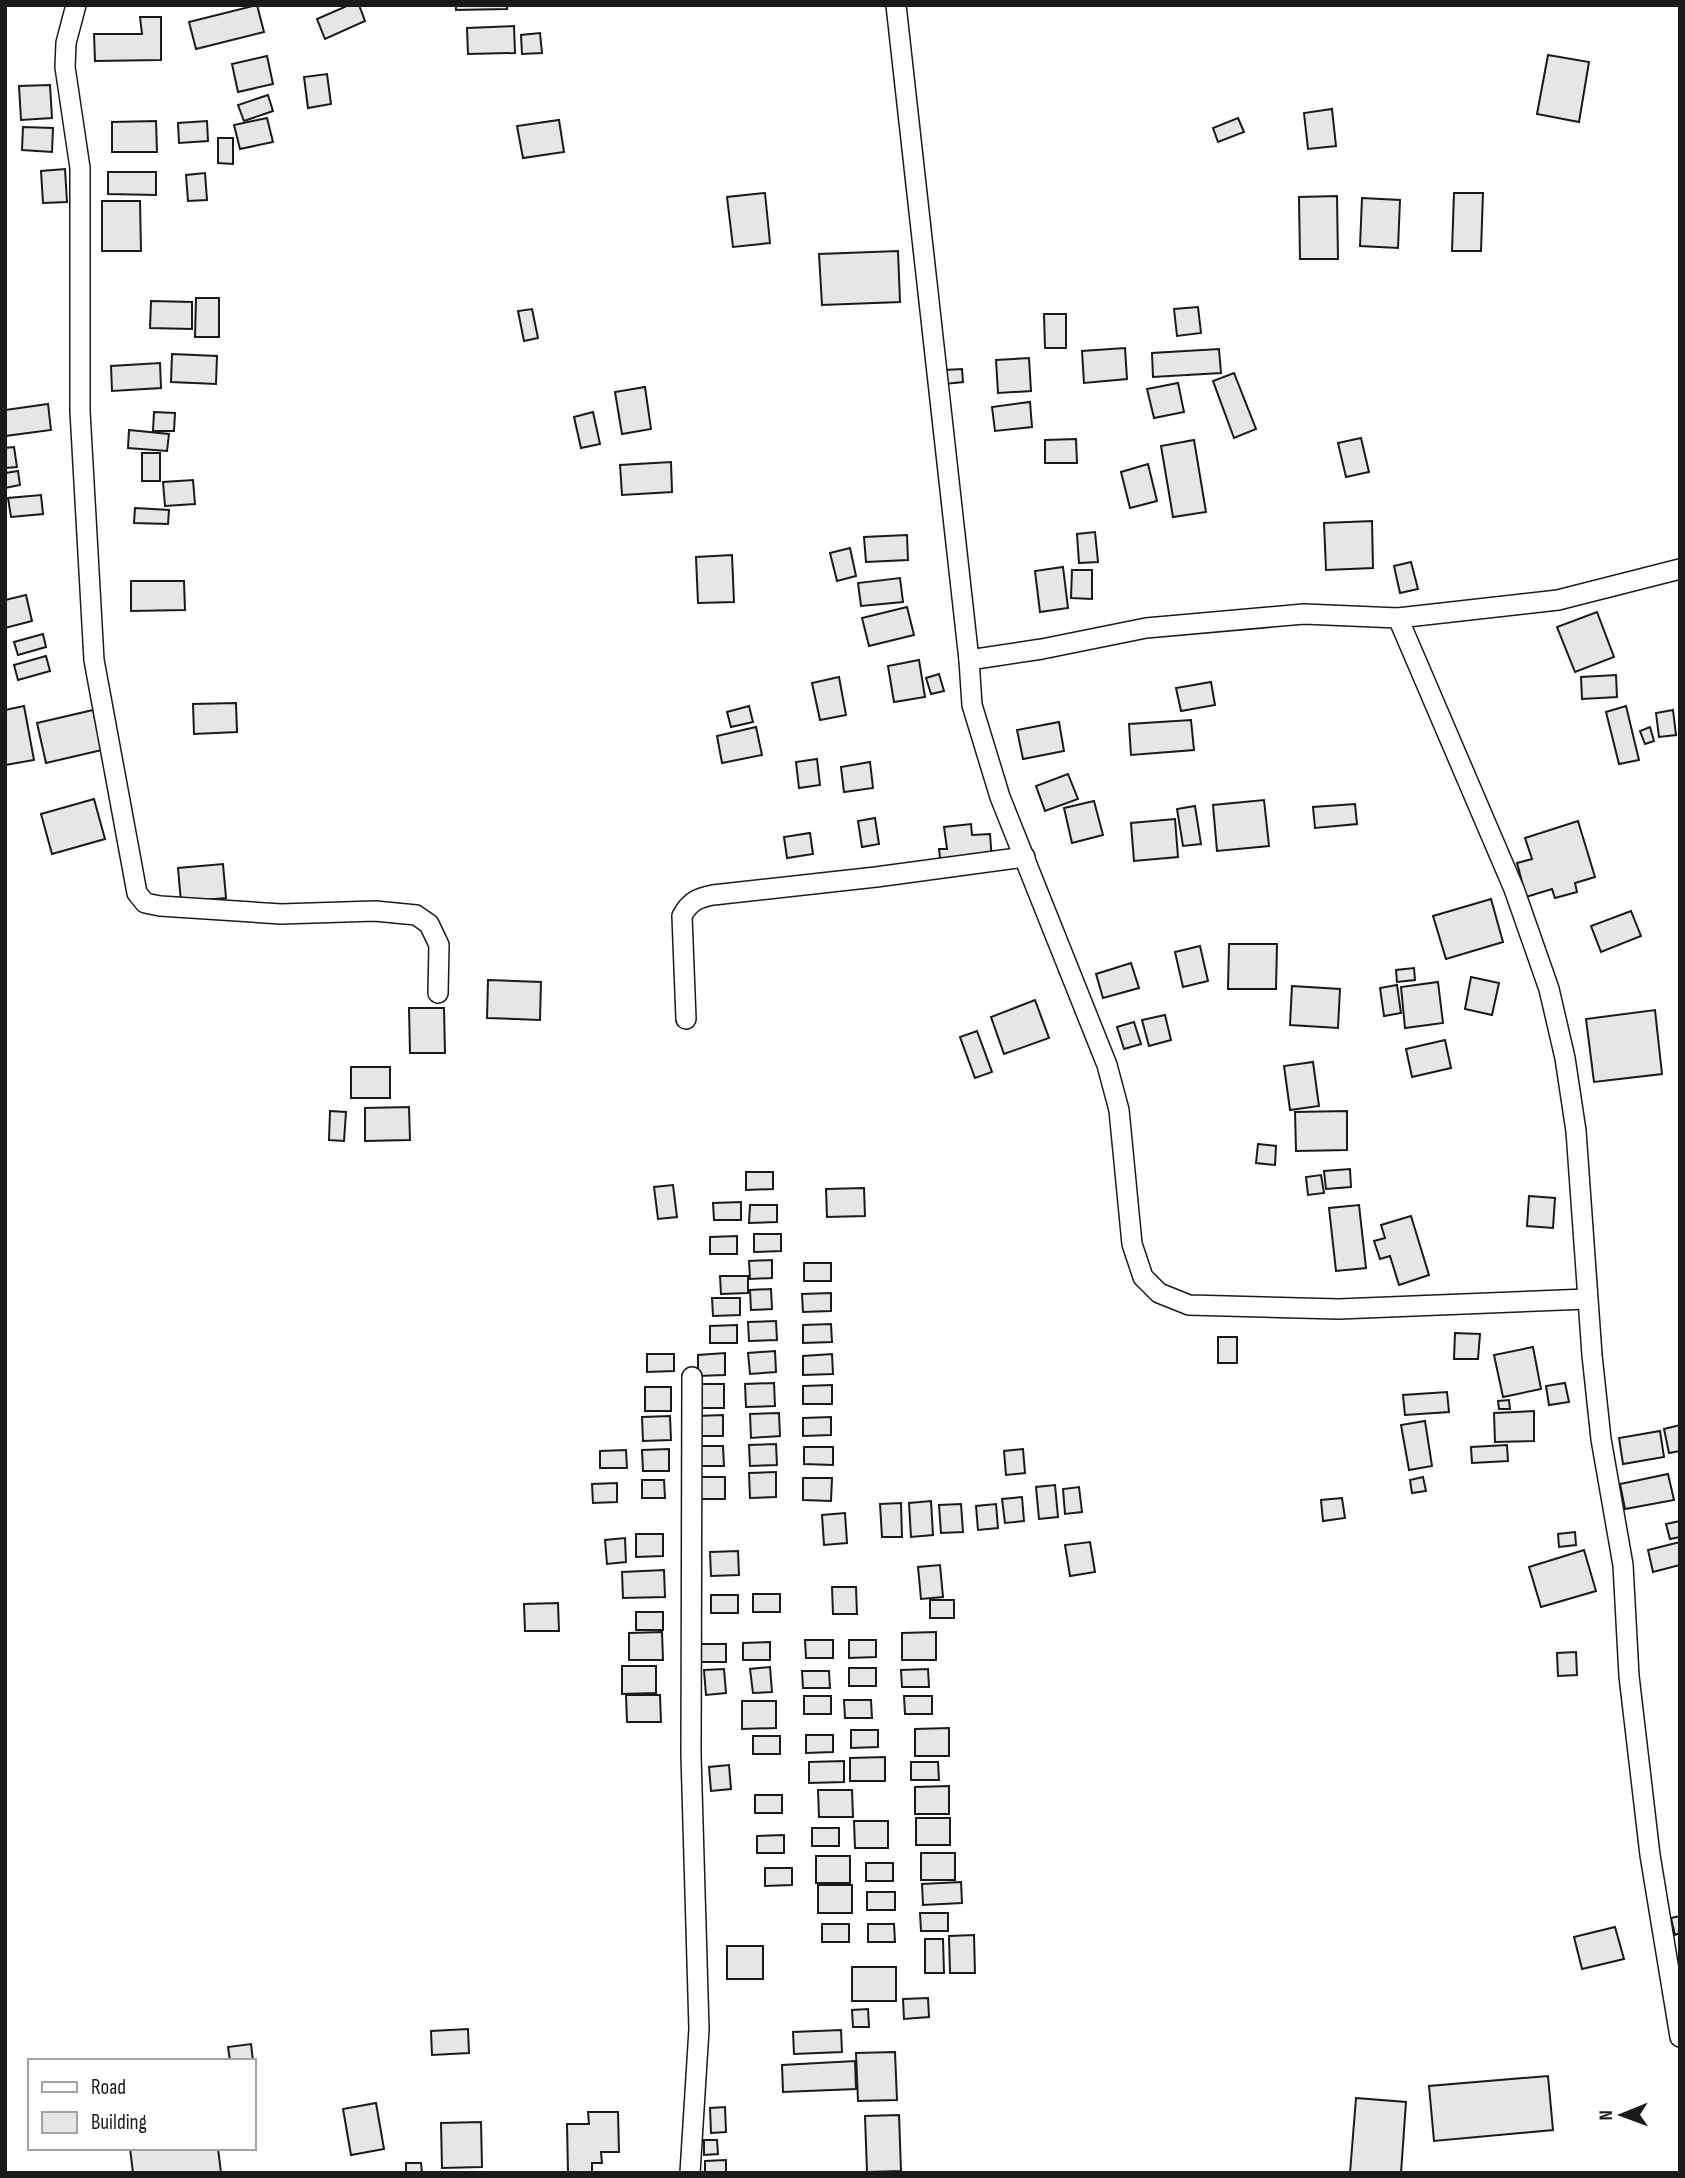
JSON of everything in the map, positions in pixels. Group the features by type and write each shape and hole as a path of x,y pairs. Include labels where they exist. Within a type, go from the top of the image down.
{"street":[{"path":"76,5 66,43 65,68 80,168 80,411 94,660 137,893 145,902 160,906 281,914 375,911 416,915 429,924 439,945 438,993"},
{"path":"896,5 972,705 1000,797 1107,1065 1119,1110 1132,1244 1143,1277 1159,1293 1189,1305 1339,1309 1587,1299"},
{"path":"969,660 1042,649 1146,628 1304,614 1398,618 1558,600 1680,569"},
{"path":"1398,618 1514,889 1549,989 1564,1058 1576,1131 1587,1299 1601,1439 1623,1564 1629,1676 1650,1854 1680,2036"},
{"path":"686,1019 682,916 688,905 697,898 1025,857"},
{"path":"691,2173 699,2029 691,1700 692,1377"}],"building":[{"path":"257,5 264,32 196,49 189,22"},
{"path":"349,5 359,5 365,21 325,39 317,19"},
{"path":"456,5 507,5 507,9 456,10"},
{"path":"140,17 161,17 161,60 95,61 94,34 142,34"},
{"path":"514,26 515,53 468,54 467,28"},
{"path":"540,33 542,53 522,54 521,35"},
{"path":"1548,55 1589,62 1579,122 1537,114"},
{"path":"267,56 273,84 238,92 232,64"},
{"path":"327,74 331,104 308,108 304,77"},
{"path":"50,85 52,118 21,120 19,86"},
{"path":"268,95 273,111 244,121 238,105"},
{"path":"1332,109 1336,146 1308,149 1304,113"},
{"path":"267,118 273,142 240,149 234,125"},
{"path":"1238,118 1244,132 1218,142 1213,128"},
{"path":"559,120 564,152 523,158 517,126"},
{"path":"156,121 157,152 112,152 112,122"},
{"path":"207,121 208,141 179,143 178,123"},
{"path":"23,127 53,128 52,152 22,150"},
{"path":"218,138 233,138 233,164 218,163"},
{"path":"65,169 67,202 43,203 41,171"},
{"path":"108,172 156,172 156,195 108,194"},
{"path":"205,173 207,200 188,201 186,175"},
{"path":"765,193 770,243 733,247 727,197"},
{"path":"1454,193 1483,193 1481,251 1452,251"},
{"path":"1337,196 1338,259 1300,259 1299,197"},
{"path":"1362,198 1400,200 1398,248 1360,246"},
{"path":"102,201 140,201 141,251 102,251"},
{"path":"898,251 900,302 822,305 819,254"},
{"path":"196,298 219,298 219,337 195,337"},
{"path":"151,301 192,302 192,329 150,328"},
{"path":"1198,307 1201,333 1177,336 1174,309"},
{"path":"532,309 538,338 524,341 518,311"},
{"path":"1044,314 1066,314 1066,348 1045,348"},
{"path":"1125,348 1127,379 1084,383 1082,351"},
{"path":"1219,349 1221,373 1153,377 1152,353"},
{"path":"172,354 217,356 216,384 171,382"},
{"path":"1029,358 1031,391 998,393 996,360"},
{"path":"160,363 161,388 112,391 111,366"},
{"path":"962,369 963,382 945,384 944,370"},
{"path":"1234,373 1256,429 1234,438 1213,381"},
{"path":"1178,383 1184,412 1154,418 1147,389"},
{"path":"645,387 651,429 622,434 615,392"},
{"path":"1030,402 1032,427 995,431 992,407"},
{"path":"48,404 51,430 5,436 5,410"},
{"path":"154,412 175,413 174,431 153,431"},
{"path":"593,412 600,444 581,448 574,417"},
{"path":"129,430 169,434 167,451 128,448"},
{"path":"1361,438 1369,472 1346,477 1338,443"},
{"path":"1076,439 1077,463 1045,463 1045,440"},
{"path":"1194,440 1206,512 1173,517 1161,446"},
{"path":"14,447 17,467 5,468 5,448"},
{"path":"142,453 160,453 160,481 142,481"},
{"path":"671,462 672,492 622,495 620,465"},
{"path":"1148,464 1157,501 1130,508 1121,472"},
{"path":"18,471 20,485 5,488 5,473"},
{"path":"193,480 195,504 165,506 163,482"},
{"path":"41,495 43,514 11,517 8,498"},
{"path":"135,508 169,510 168,524 134,523"},
{"path":"1372,521 1373,568 1326,570 1324,523"},
{"path":"1095,532 1098,562 1079,563 1077,534"},
{"path":"907,535 908,560 866,562 864,537"},
{"path":"850,548 856,576 837,581 830,553"},
{"path":"732,555 734,602 698,603 696,557"},
{"path":"1411,562 1418,589 1400,593 1394,566"},
{"path":"1063,567 1068,608 1040,612 1035,571"},
{"path":"1072,570 1092,570 1092,599 1071,598"},
{"path":"900,578 903,602 861,606 858,583"},
{"path":"131,581 184,581 185,610 131,611"},
{"path":"26,595 32,621 5,628 5,600"},
{"path":"907,607 914,635 869,646 862,618"},
{"path":"1597,612 1614,657 1575,672 1557,627"},
{"path":"43,634 46,647 18,655 14,642"},
{"path":"46,656 50,671 18,680 14,665"},
{"path":"919,660 925,697 894,702 888,666"},
{"path":"939,674 944,691 931,694 926,678"},
{"path":"1616,675 1617,697 1582,699 1581,677"},
{"path":"839,677 846,715 820,720 812,683"},
{"path":"1211,682 1215,705 1181,711 1176,688"},
{"path":"236,703 237,732 194,734 193,704"},
{"path":"24,706 34,760 5,765 5,710"},
{"path":"749,706 753,722 731,727 727,712"},
{"path":"1626,706 1639,760 1619,764 1606,712"},
{"path":"93,710 102,750 46,763 37,723"},
{"path":"1673,710 1676,735 1659,737 1656,713"},
{"path":"1191,720 1194,750 1131,755 1129,724"},
{"path":"1059,722 1064,751 1023,759 1017,730"},
{"path":"756,727 762,755 722,763 717,736"},
{"path":"1650,727 1654,741 1645,744 1640,731"},
{"path":"817,759 820,785 799,788 796,762"},
{"path":"870,762 873,788 844,792 841,767"},
{"path":"1068,774 1078,799 1045,811 1036,786"},
{"path":"94,799 105,839 52,854 41,814"},
{"path":"1264,800 1269,846 1217,851 1213,805"},
{"path":"1094,801 1103,835 1072,843 1064,808"},
{"path":"1355,804 1357,824 1315,828 1313,807"},
{"path":"1195,806 1201,844 1183,846 1177,809"},
{"path":"875,818 879,844 862,847 858,821"},
{"path":"1175,819 1178,857 1134,861 1131,823"},
{"path":"1578,821 1595,877 1575,883 1577,892 1555,898 1552,889 1526,897 1517,863 1532,859 1525,838"},
{"path":"971,824 972,835 990,834 992,861 941,866 939,849 947,849 944,827"},
{"path":"810,833 813,854 787,858 784,837"},
{"path":"223,864 226,898 181,902 178,868"},
{"path":"1491,899 1503,942 1446,959 1433,916"},
{"path":"1631,911 1641,936 1601,952 1591,926"},
{"path":"1229,944 1277,944 1276,989 1228,989"},
{"path":"1200,946 1208,981 1183,987 1175,952"},
{"path":"1131,963 1139,988 1103,998 1096,974"},
{"path":"1414,968 1415,980 1397,982 1396,970"},
{"path":"1471,977 1499,983 1492,1015 1465,1009"},
{"path":"488,980 541,982 540,1020 487,1018"},
{"path":"1438,982 1443,1023 1405,1028 1401,987"},
{"path":"1397,985 1401,1013 1384,1016 1380,988"},
{"path":"1292,986 1340,989 1338,1028 1290,1025"},
{"path":"1035,1000 1049,1038 1004,1054 991,1017"},
{"path":"409,1008 444,1008 445,1053 410,1053"},
{"path":"1655,1010 1662,1074 1594,1082 1586,1019"},
{"path":"1165,1015 1171,1040 1149,1046 1142,1020"},
{"path":"1134,1022 1141,1044 1124,1049 1117,1027"},
{"path":"977,1031 992,1072 975,1078 960,1037"},
{"path":"1445,1040 1451,1068 1412,1077 1406,1049"},
{"path":"1313,1062 1319,1106 1290,1110 1284,1066"},
{"path":"351,1067 390,1067 390,1098 351,1098"},
{"path":"409,1107 410,1140 365,1141 365,1108"},
{"path":"330,1111 346,1112 344,1141 329,1140"},
{"path":"1347,1111 1347,1150 1296,1151 1295,1112"},
{"path":"1258,1144 1276,1146 1275,1165 1256,1163"},
{"path":"1350,1169 1351,1187 1326,1189 1324,1171"},
{"path":"746,1172 773,1172 773,1189 746,1190"},
{"path":"1321,1175 1324,1193 1308,1195 1306,1177"},
{"path":"673,1185 677,1217 658,1219 654,1187"},
{"path":"864,1188 865,1216 827,1217 826,1189"},
{"path":"1529,1196 1555,1198 1553,1228 1527,1226"},
{"path":"741,1202 741,1220 714,1220 713,1203"},
{"path":"750,1205 777,1205 777,1222 749,1223"},
{"path":"1359,1205 1366,1268 1336,1271 1329,1208"},
{"path":"1411,1216 1429,1275 1399,1285 1390,1256 1380,1259 1374,1241 1385,1238 1381,1225"},
{"path":"754,1234 781,1234 781,1251 754,1252"},
{"path":"737,1236 737,1254 710,1254 710,1237"},
{"path":"772,1260 772,1278 750,1279 749,1261"},
{"path":"804,1263 831,1263 831,1281 804,1281"},
{"path":"720,1276 748,1276 748,1293 721,1294"},
{"path":"771,1289 772,1309 751,1310 750,1290"},
{"path":"831,1293 831,1311 803,1312 802,1294"},
{"path":"712,1298 740,1298 740,1315 713,1316"},
{"path":"776,1321 777,1340 749,1341 748,1322"},
{"path":"831,1324 832,1342 803,1343 803,1325"},
{"path":"737,1325 737,1343 710,1343 710,1326"},
{"path":"1455,1333 1480,1334 1478,1359 1454,1359"},
{"path":"1218,1337 1237,1337 1237,1363 1218,1363"},
{"path":"1533,1347 1541,1389 1503,1397 1494,1355"},
{"path":"775,1351 776,1372 750,1374 748,1353"},
{"path":"725,1353 725,1375 698,1376 698,1355"},
{"path":"647,1354 674,1354 674,1371 647,1372"},
{"path":"832,1354 833,1374 803,1375 803,1356"},
{"path":"774,1383 775,1406 746,1407 745,1384"},
{"path":"1565,1383 1569,1402 1549,1405 1546,1386"},
{"path":"702,1384 724,1384 724,1408 702,1408"},
{"path":"832,1385 832,1404 803,1404 803,1386"},
{"path":"645,1387 671,1387 671,1411 645,1411"},
{"path":"1447,1392 1449,1412 1405,1415 1403,1395"},
{"path":"1509,1400 1510,1409 1499,1409 1498,1401"},
{"path":"1534,1411 1534,1441 1495,1442 1494,1413"},
{"path":"779,1413 780,1436 751,1438 750,1414"},
{"path":"723,1415 723,1436 697,1436 697,1416"},
{"path":"670,1416 671,1440 643,1441 642,1417"},
{"path":"831,1417 831,1435 803,1436 803,1418"},
{"path":"1425,1421 1432,1466 1409,1470 1401,1425"},
{"path":"1680,1425 1680,1451 1669,1453 1664,1429"},
{"path":"1660,1431 1664,1457 1623,1464 1619,1438"},
{"path":"776,1444 777,1465 750,1466 749,1445"},
{"path":"1507,1445 1508,1461 1472,1463 1471,1447"},
{"path":"698,1446 723,1446 724,1466 698,1466"},
{"path":"804,1447 833,1447 833,1465 804,1464"},
{"path":"669,1449 669,1471 643,1471 642,1450"},
{"path":"1023,1449 1025,1473 1006,1475 1004,1451"},
{"path":"626,1450 627,1468 600,1468 600,1451"},
{"path":"776,1472 776,1497 750,1498 749,1473"},
{"path":"1668,1474 1674,1500 1625,1509 1620,1484"},
{"path":"696,1477 725,1477 725,1499 696,1499"},
{"path":"1423,1477 1426,1491 1412,1493 1410,1480"},
{"path":"803,1478 832,1478 831,1501 803,1500"},
{"path":"642,1480 664,1480 665,1498 642,1498"},
{"path":"617,1483 617,1502 593,1503 592,1484"},
{"path":"1055,1485 1058,1517 1039,1519 1036,1487"},
{"path":"1079,1487 1082,1512 1065,1514 1063,1489"},
{"path":"1022,1497 1024,1521 1005,1523 1002,1499"},
{"path":"1342,1498 1345,1518 1323,1521 1321,1500"},
{"path":"931,1501 933,1535 911,1537 909,1503"},
{"path":"901,1503 902,1537 882,1537 880,1504"},
{"path":"961,1504 963,1532 941,1533 939,1505"},
{"path":"996,1504 998,1528 978,1530 976,1506"},
{"path":"845,1513 847,1543 824,1545 822,1515"},
{"path":"1680,1521 1680,1537 1670,1539 1666,1524"},
{"path":"1575,1532 1576,1545 1559,1547 1558,1534"},
{"path":"636,1534 663,1534 663,1556 636,1557"},
{"path":"625,1538 626,1562 607,1564 605,1540"},
{"path":"1090,1542 1095,1572 1070,1576 1065,1545"},
{"path":"1680,1542 1680,1565 1653,1572 1648,1550"},
{"path":"1584,1550 1596,1591 1541,1607 1529,1567"},
{"path":"738,1551 739,1575 711,1576 710,1552"},
{"path":"940,1565 943,1597 921,1599 918,1567"},
{"path":"664,1570 665,1597 623,1598 622,1572"},
{"path":"832,1587 856,1587 857,1614 833,1614"},
{"path":"753,1594 780,1594 780,1612 753,1612"},
{"path":"711,1595 738,1595 738,1613 711,1613"},
{"path":"930,1600 954,1600 954,1618 930,1618"},
{"path":"558,1603 559,1631 525,1631 524,1604"},
{"path":"636,1612 663,1612 663,1630 636,1630"},
{"path":"662,1632 663,1660 629,1660 629,1633"},
{"path":"936,1632 936,1660 902,1660 902,1633"},
{"path":"805,1640 833,1640 833,1658 806,1658"},
{"path":"849,1640 876,1640 876,1657 849,1658"},
{"path":"770,1642 770,1660 743,1660 743,1643"},
{"path":"699,1644 726,1644 726,1662 699,1662"},
{"path":"1576,1652 1577,1675 1558,1676 1557,1653"},
{"path":"622,1666 656,1666 656,1693 622,1694"},
{"path":"770,1667 772,1692 753,1693 750,1669"},
{"path":"849,1668 876,1668 876,1686 849,1686"},
{"path":"724,1669 726,1693 706,1695 704,1670"},
{"path":"928,1669 929,1687 902,1687 901,1670"},
{"path":"802,1671 829,1671 830,1688 803,1688"},
{"path":"626,1695 660,1695 661,1722 627,1722"},
{"path":"804,1696 831,1696 831,1714 804,1714"},
{"path":"904,1696 932,1696 932,1714 905,1714"},
{"path":"844,1700 871,1700 872,1718 845,1718"},
{"path":"742,1701 776,1701 776,1728 742,1729"},
{"path":"949,1728 949,1756 915,1756 915,1729"},
{"path":"851,1730 878,1730 878,1747 851,1748"},
{"path":"806,1735 833,1735 833,1752 806,1753"},
{"path":"753,1736 780,1736 780,1754 753,1754"},
{"path":"885,1757 885,1781 850,1781 850,1758"},
{"path":"844,1761 844,1782 809,1783 809,1762"},
{"path":"911,1762 938,1762 939,1780 911,1780"},
{"path":"729,1765 731,1789 711,1791 709,1767"},
{"path":"949,1786 949,1814 915,1814 915,1787"},
{"path":"818,1790 852,1790 853,1817 819,1817"},
{"path":"755,1795 782,1795 782,1813 755,1813"},
{"path":"916,1818 950,1818 950,1845 916,1845"},
{"path":"854,1821 888,1821 888,1848 855,1848"},
{"path":"812,1828 839,1828 839,1846 812,1846"},
{"path":"784,1835 784,1853 757,1853 757,1836"},
{"path":"921,1853 955,1853 955,1880 921,1880"},
{"path":"816,1856 850,1856 850,1883 816,1883"},
{"path":"866,1863 893,1863 893,1881 866,1881"},
{"path":"765,1868 792,1868 792,1885 765,1886"},
{"path":"961,1882 962,1903 923,1905 922,1884"},
{"path":"818,1885 852,1885 852,1913 818,1913"},
{"path":"867,1892 895,1892 895,1910 867,1910"},
{"path":"920,1913 948,1913 948,1931 921,1931"},
{"path":"1680,1916 1680,1933 1675,1935 1671,1918"},
{"path":"822,1924 849,1924 849,1942 822,1942"},
{"path":"868,1924 894,1924 895,1942 868,1942"},
{"path":"1615,1927 1624,1959 1582,1969 1574,1937"},
{"path":"974,1935 975,1973 950,1973 949,1936"},
{"path":"925,1939 943,1939 944,1973 925,1973"},
{"path":"727,1946 763,1946 763,1979 727,1979"},
{"path":"852,1967 896,1967 896,2001 852,2001"},
{"path":"928,1998 929,2017 904,2019 903,1999"},
{"path":"868,2009 869,2027 853,2027 852,2010"},
{"path":"468,2029 469,2053 432,2055 431,2031"},
{"path":"841,2030 842,2052 794,2054 793,2032"},
{"path":"251,2044 253,2059 230,2059 228,2047"},
{"path":"895,2052 897,2100 858,2101 856,2053"},
{"path":"855,2061 856,2089 783,2092 782,2065"},
{"path":"1548,2076 1553,2130 1434,2141 1429,2086"},
{"path":"1356,2098 1406,2102 1401,2173 1350,2173"},
{"path":"376,2103 384,2149 351,2155 343,2109"},
{"path":"725,2107 726,2132 711,2133 710,2108"},
{"path":"588,2112 618,2112 619,2152 601,2152 602,2163 592,2163 592,2173 568,2173 567,2124 589,2124"},
{"path":"899,2115 901,2171 867,2172 865,2116"},
{"path":"481,2122 482,2167 442,2168 441,2123"},
{"path":"704,2140 717,2140 718,2154 704,2155"},
{"path":"130,2150 218,2150 221,2173 133,2173"},
{"path":"726,2160 726,2173 705,2173 705,2161"},
{"path":"406,2163 421,2163 422,2173 406,2173"}]}
